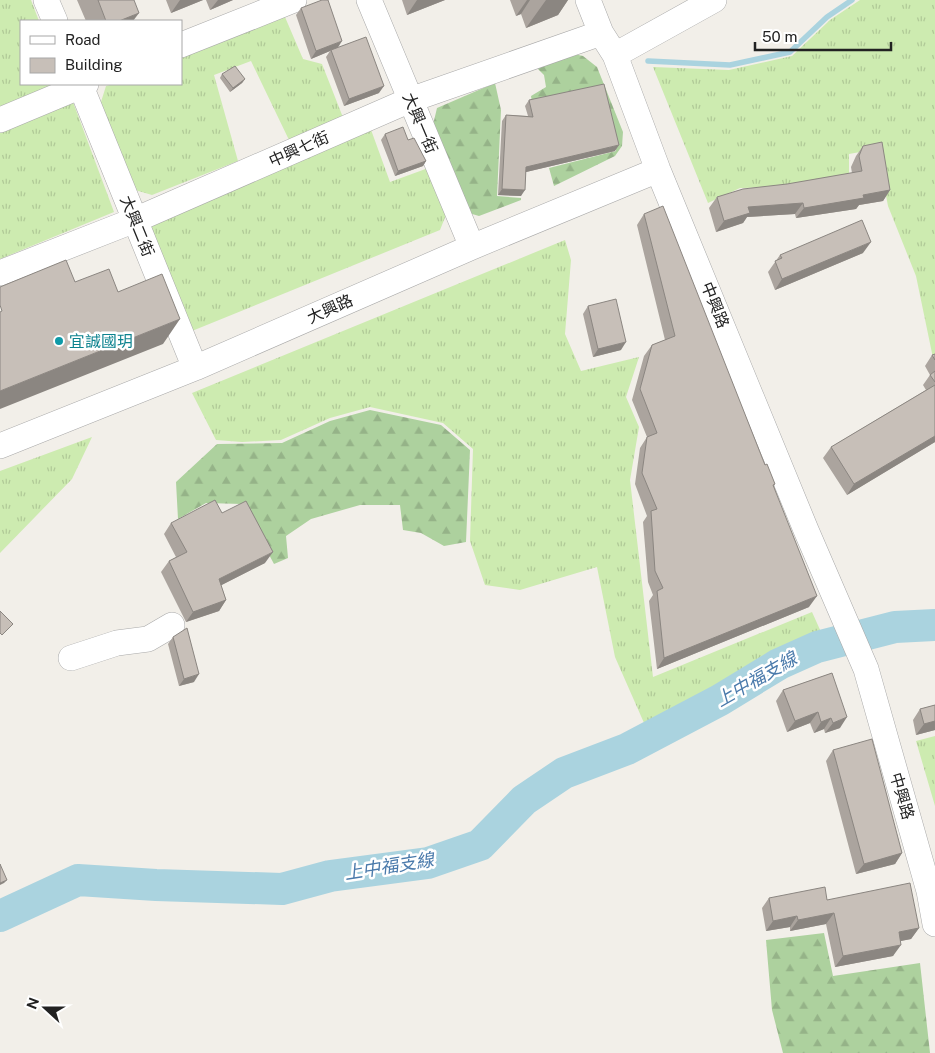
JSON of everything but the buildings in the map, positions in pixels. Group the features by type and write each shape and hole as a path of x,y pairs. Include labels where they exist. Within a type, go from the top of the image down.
{"street":[{"path":"46,0 55,20"},
{"path":"182,45 294,0"},
{"name":"大興一街","path":"369,0 472,247"},
{"name":"中興路","path":"588,0 601,33 614,55 658,170 806,530 866,669 929,890 935,924"},
{"path":"614,55 714,0"},
{"name":"中興七街","path":"0,273 135,220 410,100 601,33"},
{"path":"0,120 82,85"},
{"name":"大興二街","path":"82,85 195,368"},
{"name":"大興路","path":"0,446 195,368 472,247 658,170"},
{"path":"71,658 117,643 148,639 172,625"}],"green space":[{"path":"0,0 31,0 39,20 20,20 20,85 54,85 0,107"},
{"path":"860,0 935,0 935,357 933,358 916,276 888,206 877,149 849,154 849,177 786,187 740,188 708,203 653,67 729,70 792,56 830,20"},
{"path":"285,17 303,59 322,64 344,120 289,140 251,61 214,75 238,161 152,195 135,190 100,105 106,86 182,85 182,57"},
{"path":"574,54 583,56 597,67 623,132 622,146 615,156 554,186 549,168 616,151 601,89 532,103 531,96 546,87 544,75 537,68"},
{"path":"495,83 501,110 497,196 521,198 521,200 479,216 462,211 432,129 437,108"},
{"path":"73,102 114,212 0,259 0,131"},
{"path":"370,127 390,182 431,167 448,210 440,230 192,331 144,221"},
{"path":"565,240 571,260 565,334 581,371 639,357 626,397 639,427 630,480 653,677 812,612 821,632 807,635 685,713 648,732 615,657 597,567 520,590 485,585 470,541 473,449 443,423 370,407 330,418 281,440 242,442 216,440 192,393"},
{"path":"370,410 441,425 470,450 466,542 444,546 421,533 403,530 400,505 360,505 311,519 286,536 288,558 274,564 242,504 206,503 178,519 176,482 217,444 282,443 330,421"},
{"path":"92,437 72,479 0,553 0,471"},
{"path":"935,736 935,806 916,741"},
{"path":"824,933 833,976 920,963 930,1053 783,1053 772,1010 766,940"}],"waterway":[{"path":"648,61 730,65 790,52 827,17 852,0"},
{"name":"上中福支線","path":"0,916 78,880 156,885 282,889 330,876 428,863 480,845 524,800 564,773 627,749 720,700 779,664 817,647 895,627 935,625"}],"place":[{"name":"宜誠國玥","path":"59,341"}]}
